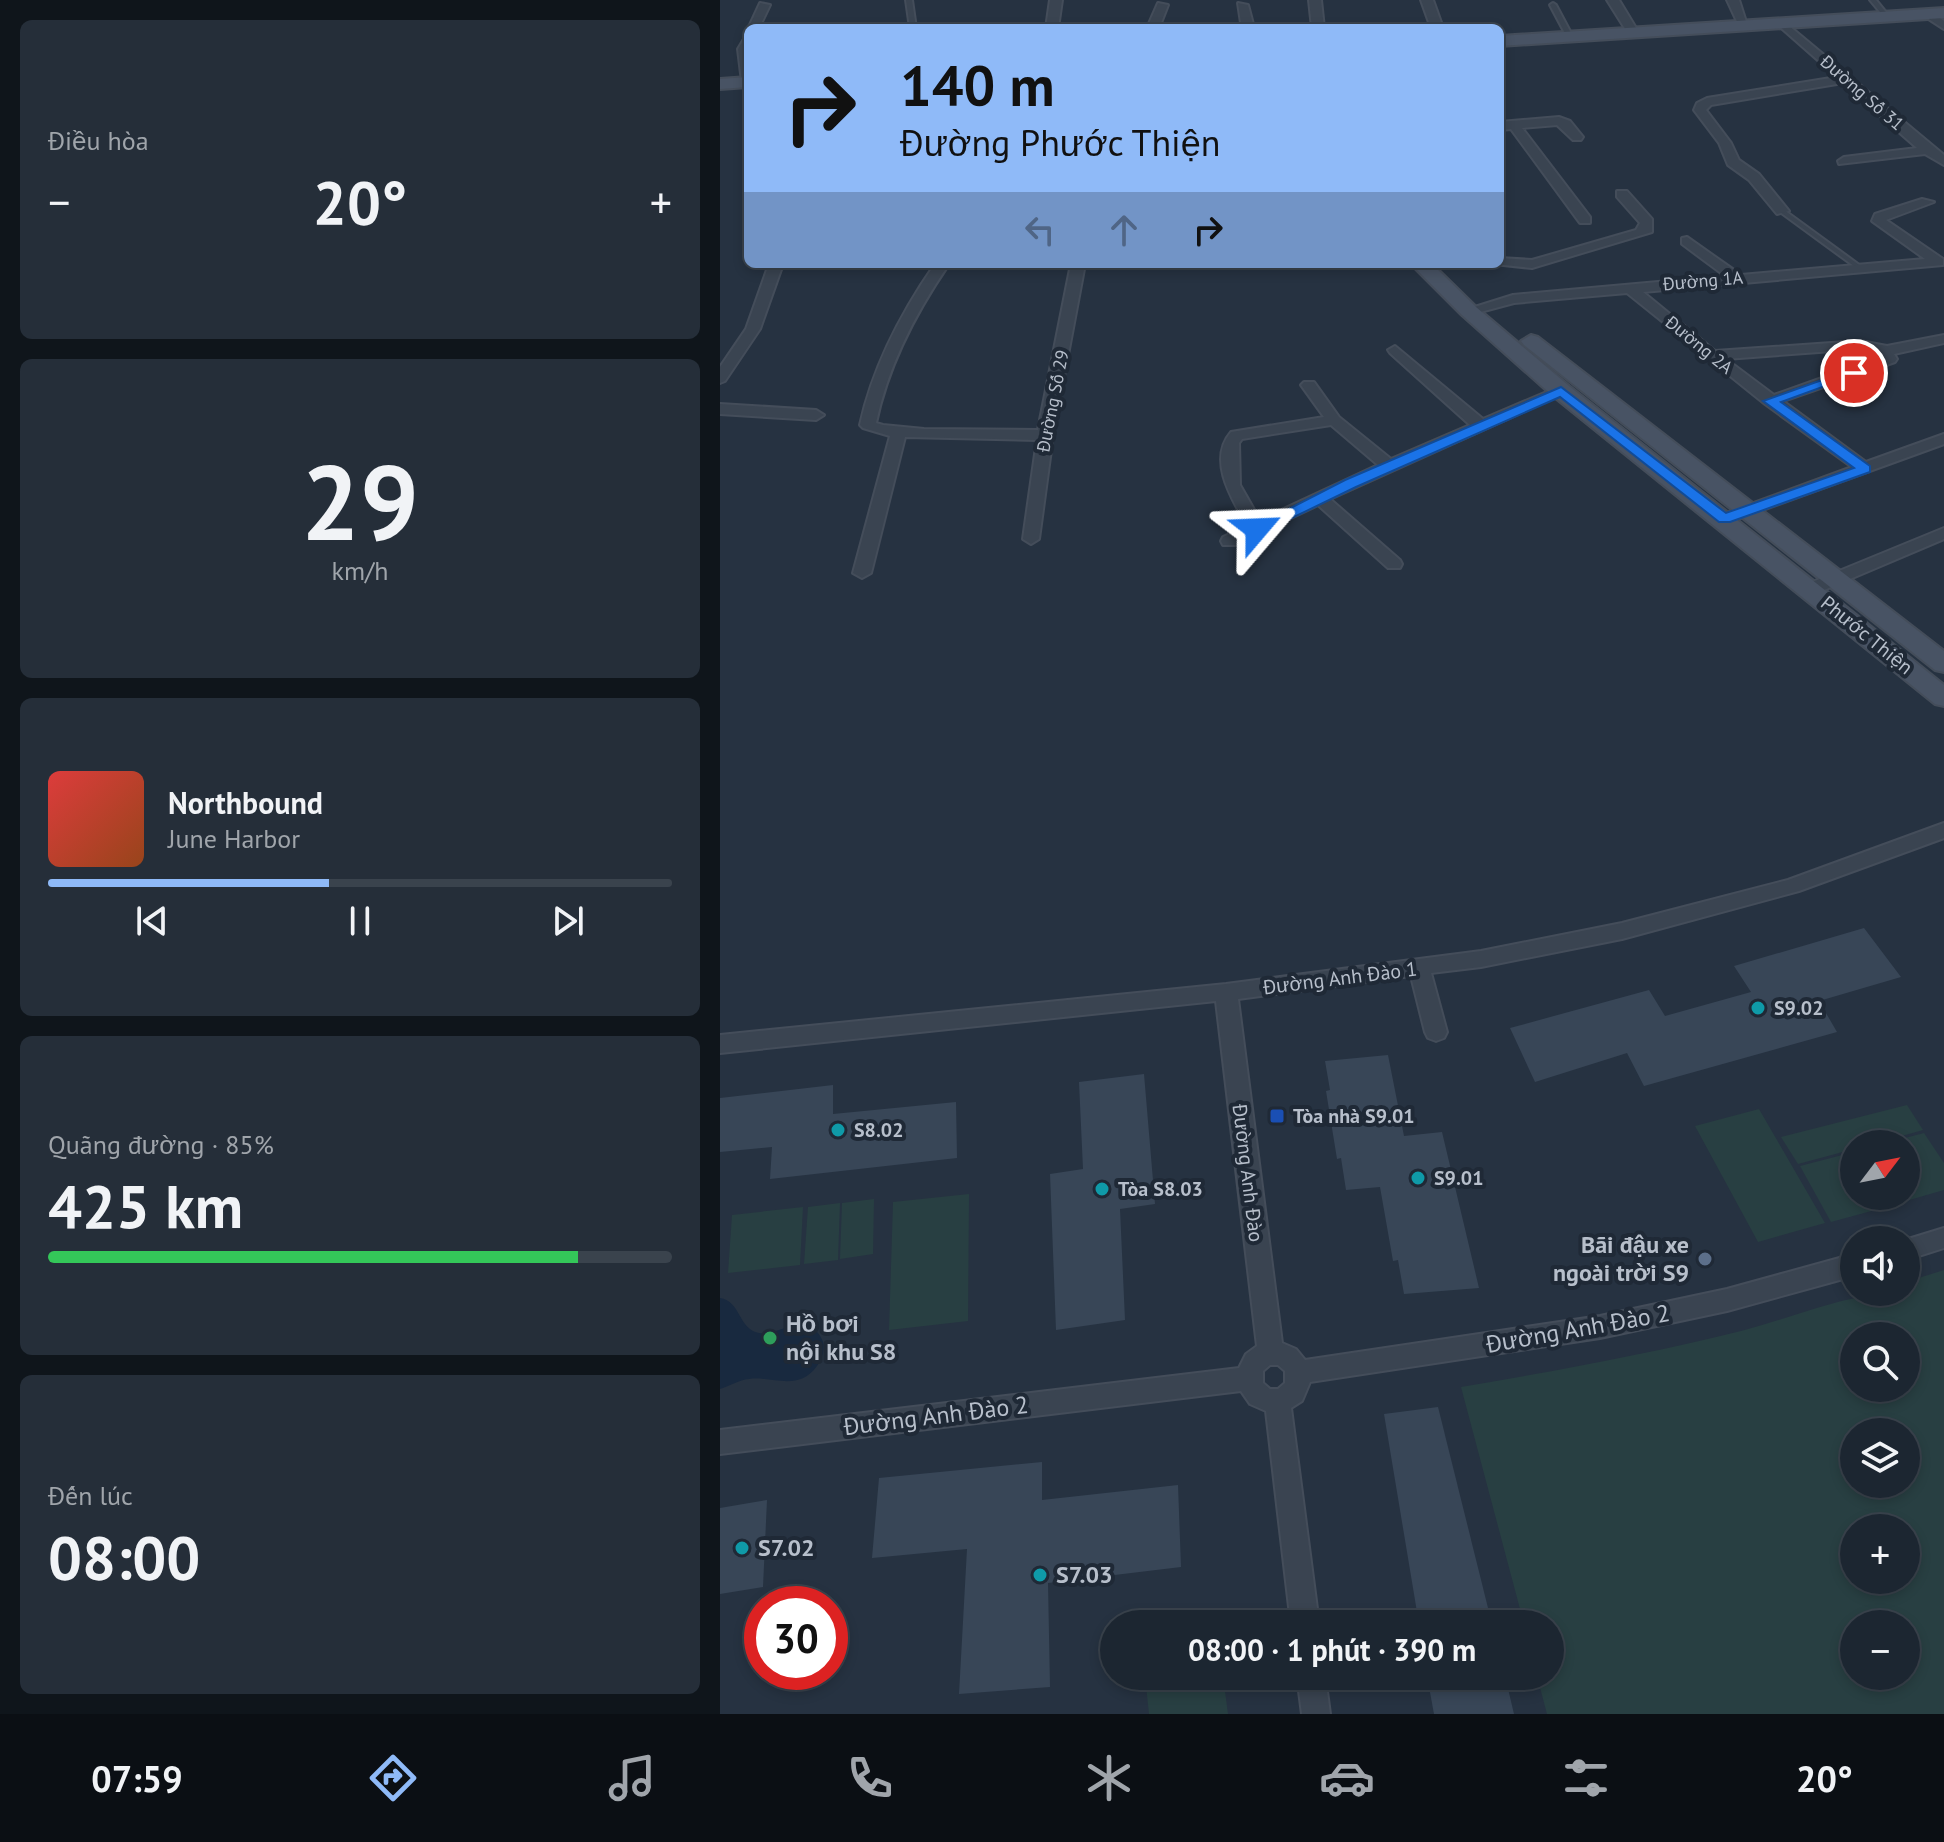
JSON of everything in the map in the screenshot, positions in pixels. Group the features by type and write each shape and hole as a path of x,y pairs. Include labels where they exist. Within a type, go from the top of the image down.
{"street":[{"path":"1053,24 1056,0"},
{"path":"1315,0 1318,24"},
{"path":"1427,0 1436,24"},
{"path":"1613,0 1633,33"},
{"path":"1733,0 1744,26"},
{"path":"755,24 764,5"},
{"path":"1155,24 1162,5"},
{"path":"1242,5 1247,24"},
{"path":"1504,41 1936,14 1944,26"},
{"name":"Đường Số 31","path":"1782,23 1927,150 1944,161"},
{"path":"1782,211 1754,177 1733,162 1725,143 1700,110 1701,106 1707,102 1846,79"},
{"path":"720,84 744,82"},
{"path":"1507,126 1559,121 1566,124 1577,137"},
{"path":"1507,126 1585,220"},
{"path":"1844,161 1927,150"},
{"path":"1504,262 1532,264 1641,233 1647,229 1647,222 1622,194"},
{"path":"1927,202 1880,217 1879,221 1941,264"},
{"path":"1687,241 1737,279"},
{"name":"Đường 1A","path":"1478,309 1513,299 1860,268 1941,264"},
{"path":"720,378 753,329 775,268"},
{"path":"939,268 924,289 897,340 868,425 899,432 1045,435"},
{"name":"Đường Số 29","path":"1031,539 1045,435 1077,268"},
{"path":"1427,268 1449,291 1478,309 1802,568"},
{"name":"Đường 2A","path":"1629,288 1770,401 1865,469"},
{"path":"1478,309 1561,391 1744,522"},
{"path":"1885,351 1944,339"},
{"path":"1712,356 1872,345 1885,351 1890,359 1770,401"},
{"path":"1395,350 1481,426"},
{"path":"1309,385 1334,420 1389,466"},
{"path":"1229,541 1389,466 1561,391"},
{"path":"720,409 816,415"},
{"path":"1257,529 1232,485 1233,438 1334,420"},
{"path":"862,573 899,432"},
{"path":"1744,522 1865,469 1944,439"},
{"path":"1320,498 1394,564"},
{"path":"1811,589 1944,533"},
{"name":"Phước Thiện","path":"1802,568 1835,579 1944,664"},
{"name":"Phước Thiện","path":"1802,568 1811,589 1944,698"},
{"name":"Đường Anh Đào 1","path":"720,1044 1226,992 1419,968 1551,947 1718,907 1820,877 1944,830"},
{"path":"1419,968 1436,1032"},
{"name":"Đường Anh Đào","path":"1226,992 1271,1354"},
{"path":"1920,1246 1944,1238"},
{"name":"Đường Anh Đào 2","path":"1299,1372 1600,1327 1727,1300 1840,1269"},
{"path":"1271,1354 1289,1358 1299,1372 1294,1390 1277,1400 1258,1395 1248,1379 1254,1362 1271,1354"},
{"name":"Đường Anh Đào 2","path":"720,1442 1248,1379"},
{"path":"1277,1400 1303,1610"},
{"path":"1313,1690 1316,1714"}],"lane":[{"path":"909,0 912,24"},
{"path":"1873,0 1887,17"},
{"path":"1553,5 1570,37"},
{"path":"1782,211 1860,268"}],"green space":[{"path":"1907,1105 1923,1130 1840,1130 1840,1153 1798,1164 1781,1137"},
{"path":"1759,1109 1825,1223 1758,1242 1695,1126"},
{"path":"1924,1133 1944,1163 1944,1190 1920,1197 1920,1134"},
{"path":"1840,1156 1840,1210 1875,1210 1831,1222 1800,1166"},
{"path":"969,1194 968,1321 889,1330 893,1202"},
{"path":"874,1199 873,1254 840,1259 842,1203"},
{"path":"840,1203 838,1260 804,1264 808,1207"},
{"path":"803,1207 800,1265 728,1273 732,1215"},
{"path":"1944,1270 1944,1714 1547,1714 1541,1690 1564,1690 1564,1610 1520,1610 1461,1387 1602,1362 1761,1325 1840,1302 1840,1306 1920,1306 1920,1278"},
{"path":"1146,1690 1225,1690 1228,1714 1149,1714"}],"water":[{"name":"Hồ bơi nội khu S8","path":"720,1298 732,1304 747,1326 759,1333 800,1325 815,1330 824,1345 817,1366 810,1374 794,1381 749,1379 720,1389"}],"building":[{"name":"S9.02","path":"1864,928 1901,977 1819,1001 1837,1032 1644,1086 1627,1053 1535,1082 1510,1028 1649,990 1665,1016 1751,992 1734,966"},
{"name":"S9.01","path":"1388,1055 1404,1136 1442,1132 1479,1288 1404,1294 1398,1260 1393,1261 1380,1187 1346,1190 1341,1158 1337,1159 1326,1091 1330,1090 1325,1061"},
{"name":"Tòa S8.03","path":"1144,1074 1155,1204 1120,1209 1125,1320 1056,1330 1050,1174 1083,1169 1079,1082"},
{"name":"S8.02","path":"833,1085 833,1114 956,1102 957,1158 770,1179 772,1147 720,1152 720,1098"},
{"path":"1438,1407 1489,1610 1417,1610 1384,1414"},
{"name":"S7.03","path":"1042,1462 1042,1500 1178,1485 1181,1567 1048,1583 1050,1687 959,1694 967,1549 872,1558 879,1478"},
{"name":"S7.02","path":"767,1500 763,1586 744,1586 744,1590 720,1594 720,1508"},
{"path":"1430,1690 1508,1690 1514,1714 1434,1714"}],"place":[{"name":"S9.02","path":"1758,1008"},
{"name":"Tòa nhà S9.01","path":"1277,1116"},
{"name":"S8.02","path":"838,1130"},
{"name":"S9.01","path":"1418,1178"},
{"name":"Tòa S8.03","path":"1102,1189"},
{"name":"Bãi đậu xe ngoài trời S9","path":"1705,1259"},
{"name":"Hồ bơi nội khu S8","path":"770,1338"},
{"name":"S7.02","path":"742,1548"},
{"name":"S7.03","path":"1040,1575"}],"route":[{"path":"1257,529 1350,483 1561,391 1724,519 1865,469 1770,401 1854,373"}]}
